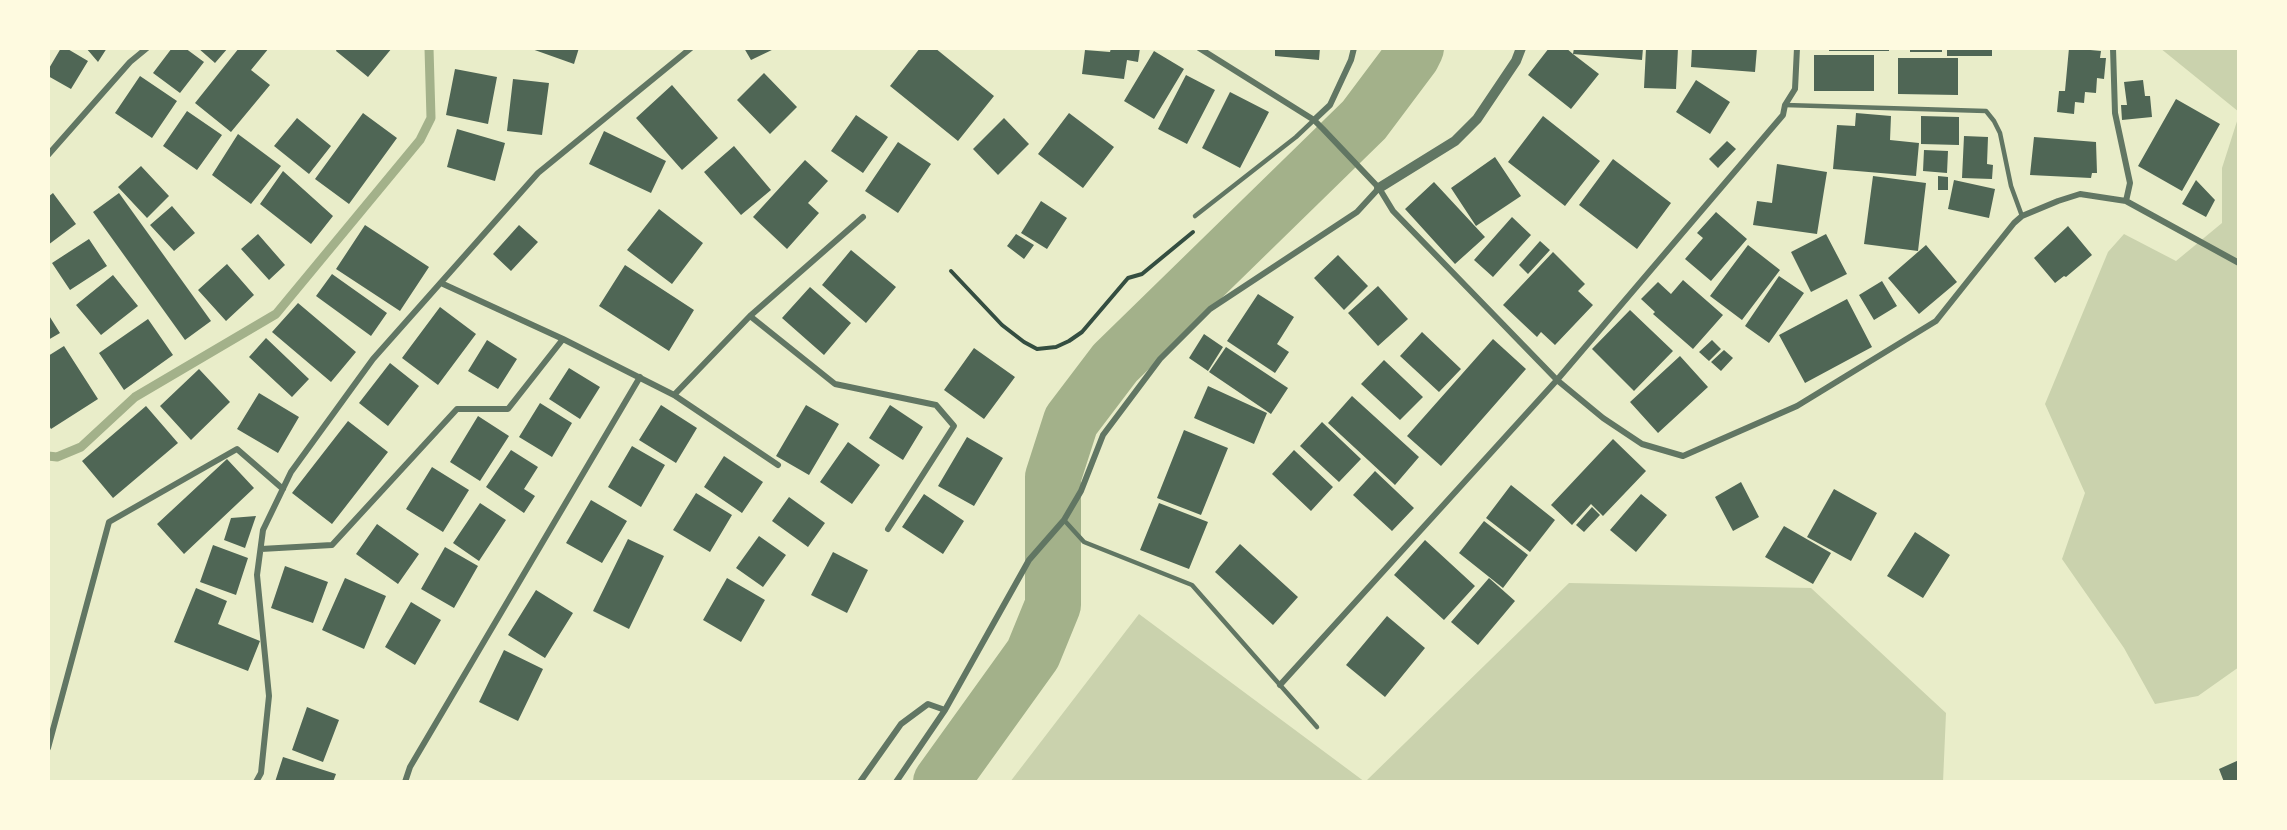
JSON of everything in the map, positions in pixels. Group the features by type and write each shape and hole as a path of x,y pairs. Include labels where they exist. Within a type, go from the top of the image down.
{"street":[{"path":"48,155 130,62 147,48"},
{"path":"256,782 261,773 269,696 257,575 263,530 291,472 373,359 538,173 692,48"},
{"path":"1199,48 1314,120 1379,188 1393,211 1557,380 1603,418 1642,444 1683,456 1797,406 1936,321 2014,223 2022,216 2058,201 2080,194 2126,201 2239,263"},
{"path":"1314,120 1330,105 1351,60 1354,48"},
{"path":"896,782 945,710 1029,560 1064,519 1081,491 1103,435 1160,359 1210,309 1357,213 1379,188 1455,141 1477,119 1516,61 1521,48"},
{"path":"1280,685 1557,380 1783,115 1785,105 1795,89 1797,48"},
{"path":"2113,48 2115,113 2130,183 2126,201"},
{"path":"674,395 750,316 863,217"},
{"path":"441,283 563,339 674,395 778,465"},
{"path":"750,316 835,384 936,405 954,426 888,529"},
{"path":"261,549 332,545 457,410 508,409 563,339"},
{"path":"405,782 410,767 640,378"},
{"path":"48,748 110,522 237,449 283,489"},
{"path":"860,782 902,724 928,705 945,710"}],"lane":[{"path":"1785,105 1986,111 2000,133 2011,186 2022,216"},
{"path":"1195,216 1296,137 1314,120"},
{"path":"1064,519 1084,542 1192,585 1317,727"}],"path":[{"path":"951,271 1002,325 1024,342 1037,349 1056,347 1082,332 1128,278 1142,274 1198,228 1195,216"}],"green space":[{"path":"2160,48 2239,48 2239,112"},
{"path":"2239,115 2239,667 2198,696 2155,704 2124,648 2062,559 2085,493 2045,404 2108,252 2124,234 2176,261 2222,223 2222,168"},
{"path":"1569,583 1811,588 1946,713 1943,782 1365,782"},
{"path":"1139,614 1365,782 1010,782"}],"building":[{"path":"61,48 66,48 88,61 71,89 48,76 48,70"},
{"path":"86,48 107,48 98,62"},
{"path":"172,48 185,48 204,62 180,93 153,73"},
{"path":"198,48 228,48 215,63"},
{"path":"239,48 269,48 251,70 270,85 231,132 195,103"},
{"path":"337,48 392,48 368,77 336,51"},
{"path":"529,48 579,48 574,64"},
{"path":"744,48 776,48 751,60"},
{"path":"920,48 935,48 994,96 958,141 890,86"},
{"path":"1111,48 1140,48 1138,62 1127,60 1124,79 1082,74 1085,50 1110,52"},
{"path":"1275,48 1320,48 1319,60 1275,56"},
{"path":"1549,48 1566,48 1599,74 1571,109 1528,75"},
{"path":"1574,48 1643,48 1642,60 1573,54"},
{"path":"1646,48 1678,48 1676,89 1644,88"},
{"path":"1692,48 1757,48 1755,72 1691,67"},
{"path":"1829,48 1889,48 1889,51 1829,51"},
{"path":"1910,48 1942,48 1942,52 1910,52"},
{"path":"1947,48 1992,48 1992,56 1947,56"},
{"path":"2069,48 2101,51 2100,58 2106,58 2104,79 2097,78 2096,93 2085,92 2084,103 2075,102 2074,114 2057,112 2059,91 2065,91"},
{"path":"1154,51 1184,69 1154,119 1124,101"},
{"path":"1814,55 1874,55 1874,91 1814,91"},
{"path":"1898,58 1958,58 1958,95 1898,94"},
{"path":"455,69 497,77 488,124 446,115"},
{"path":"764,73 797,107 770,134 737,100"},
{"path":"1186,75 1215,90 1187,144 1158,129"},
{"path":"140,76 177,101 152,138 115,113"},
{"path":"513,79 549,83 542,135 507,131"},
{"path":"1696,80 1730,102 1710,134 1676,112"},
{"path":"2143,80 2145,96 2150,96 2152,117 2122,120 2121,105 2127,105 2124,82"},
{"path":"672,85 718,138 682,170 636,118"},
{"path":"1230,92 1269,112 1240,168 1202,148"},
{"path":"2176,99 2220,124 2182,191 2138,166"},
{"path":"187,111 222,135 197,170 163,146"},
{"path":"363,113 397,138 349,204 315,179"},
{"path":"1069,113 1114,147 1083,188 1038,154"},
{"path":"1856,113 1891,116 1890,140 1919,143 1916,176 1833,169 1837,125 1855,126"},
{"path":"856,115 888,137 863,173 831,151"},
{"path":"1543,116 1600,161 1565,206 1508,162"},
{"path":"1921,116 1959,117 1959,145 1921,144"},
{"path":"297,118 331,146 309,174 274,146"},
{"path":"1004,118 1029,144 998,175 973,149"},
{"path":"457,129 505,143 495,181 447,167"},
{"path":"604,131 666,161 651,193 589,164"},
{"path":"238,134 281,166 251,204 212,175"},
{"path":"1964,136 1988,137 1987,164 1993,165 1992,179 1962,178"},
{"path":"2034,137 2096,142 2097,173 2092,173 2091,178 2030,175"},
{"path":"1727,141 1736,149 1718,168 1709,159"},
{"path":"898,142 931,164 898,213 865,191"},
{"path":"734,146 771,190 741,215 704,172"},
{"path":"1924,150 1948,151 1947,173 1923,171"},
{"path":"1495,157 1521,196 1476,226 1451,188"},
{"path":"1613,159 1671,203 1637,249 1579,205"},
{"path":"805,160 828,181 808,203 819,213 787,249 753,217"},
{"path":"1777,164 1827,172 1817,234 1753,225 1757,201 1772,203"},
{"path":"141,166 169,196 147,218 118,187"},
{"path":"283,171 333,216 311,244 260,204"},
{"path":"1873,176 1926,183 1918,251 1864,244"},
{"path":"1938,176 1948,177 1948,190 1938,190"},
{"path":"1954,180 1995,189 1989,218 1948,209"},
{"path":"2196,180 2215,200 2206,217 2182,204"},
{"path":"1434,182 1485,237 1455,264 1405,209"},
{"path":"53,193 76,224 48,245 48,197"},
{"path":"119,193 211,321 185,340 93,212"},
{"path":"1041,201 1067,218 1047,249 1021,233"},
{"path":"172,206 195,233 174,251 150,225"},
{"path":"659,209 703,243 672,284 627,250"},
{"path":"1716,212 1747,239 1711,281 1685,259 1703,238 1697,233"},
{"path":"1512,217 1531,235 1493,277 1474,260"},
{"path":"365,225 429,267 400,311 336,269"},
{"path":"519,225 538,242 511,271 493,254"},
{"path":"2068,226 2092,255 2066,277 2064,276 2055,283 2034,258"},
{"path":"258,234 285,265 269,280 241,249"},
{"path":"1016,234 1034,245 1024,259 1007,246"},
{"path":"1826,234 1847,274 1811,292 1791,252"},
{"path":"89,239 107,266 70,290 52,263"},
{"path":"1540,241 1550,250 1528,274 1519,265"},
{"path":"1748,245 1780,270 1742,320 1710,296"},
{"path":"1926,245 1957,282 1919,314 1888,278"},
{"path":"851,250 896,287 866,323 822,285"},
{"path":"1553,252 1585,284 1578,291 1593,305 1555,345 1541,332 1537,337 1503,305"},
{"path":"1338,255 1368,286 1344,310 1314,278"},
{"path":"227,264 254,295 226,321 198,290"},
{"path":"625,265 694,310 669,351 599,306"},
{"path":"332,274 387,313 371,336 316,296"},
{"path":"113,275 138,306 101,335 76,305"},
{"path":"1779,276 1804,293 1769,343 1745,326"},
{"path":"1683,280 1723,315 1693,349 1653,314 1655,312 1641,299 1658,282 1671,294"},
{"path":"1882,281 1897,306 1874,320 1859,295"},
{"path":"1378,286 1408,319 1378,346 1348,313"},
{"path":"810,287 851,323 824,355 782,318"},
{"path":"1258,294 1294,317 1277,344 1289,352 1275,373 1227,341"},
{"path":"1847,299 1872,347 1805,383 1779,335"},
{"path":"298,303 356,352 331,382 272,332"},
{"path":"440,307 476,334 438,385 402,358"},
{"path":"1630,310 1673,351 1634,391 1592,349"},
{"path":"48,314 60,333 48,340"},
{"path":"148,319 173,355 124,390 99,353"},
{"path":"1422,332 1461,369 1439,392 1400,356"},
{"path":"1204,334 1223,347 1208,371 1189,358"},
{"path":"266,338 309,379 292,397 249,357"},
{"path":"1493,339 1526,369 1441,466 1407,436"},
{"path":"487,340 517,359 498,389 468,371"},
{"path":"1712,340 1721,349 1709,361 1699,352"},
{"path":"64,346 98,399 51,429 48,424 48,356"},
{"path":"1226,347 1288,388 1271,414 1209,372"},
{"path":"974,348 1015,377 984,419 944,390"},
{"path":"1724,350 1733,358 1721,371 1711,362"},
{"path":"1680,356 1708,387 1658,433 1630,402"},
{"path":"1384,360 1423,397 1400,420 1361,384"},
{"path":"390,363 419,386 388,426 359,403"},
{"path":"569,368 600,387 580,419 549,399"},
{"path":"199,369 230,402 191,440 160,406"},
{"path":"1208,386 1267,413 1254,444 1194,418"},
{"path":"259,393 299,417 278,453 237,429"},
{"path":"1352,396 1419,457 1395,485 1328,423"},
{"path":"540,403 572,423 552,457 519,437"},
{"path":"661,405 697,428 676,463 639,440"},
{"path":"806,405 839,424 809,475 776,456"},
{"path":"890,405 923,427 903,460 869,438"},
{"path":"146,406 178,443 113,498 82,461"},
{"path":"478,416 509,436 480,481 450,462"},
{"path":"348,421 388,452 332,524 292,493"},
{"path":"1322,422 1361,459 1339,482 1300,446"},
{"path":"1184,430 1228,448 1201,515 1157,498"},
{"path":"967,437 1003,458 974,506 938,486"},
{"path":"1613,439 1646,471 1603,516 1591,504 1572,525 1551,505"},
{"path":"848,442 880,465 852,504 820,482"},
{"path":"632,446 665,465 641,507 608,487"},
{"path":"511,450 538,467 524,489 535,496 524,513 486,487"},
{"path":"1294,450 1333,487 1311,511 1272,474"},
{"path":"724,456 763,482 742,513 704,487"},
{"path":"227,459 254,488 184,554 157,524"},
{"path":"432,467 469,490 443,532 406,509"},
{"path":"1375,471 1414,508 1392,531 1353,495"},
{"path":"1741,482 1759,517 1733,531 1715,497"},
{"path":"1511,485 1555,520 1530,552 1486,518"},
{"path":"1834,489 1877,513 1851,561 1807,537"},
{"path":"696,493 732,515 710,552 673,530"},
{"path":"924,494 964,521 943,554 902,527"},
{"path":"1641,494 1667,515 1636,552 1610,530"},
{"path":"789,497 825,523 808,547 772,521"},
{"path":"591,500 627,521 602,563 566,543"},
{"path":"480,503 506,520 479,561 453,543"},
{"path":"1159,503 1208,522 1189,569 1140,550"},
{"path":"1592,507 1600,515 1584,532 1576,525"},
{"path":"256,516 245,548 224,540 231,518"},
{"path":"1484,521 1528,555 1503,588 1459,553"},
{"path":"377,524 419,554 398,584 356,554"},
{"path":"1784,526 1831,553 1813,584 1765,557"},
{"path":"1915,532 1950,555 1923,598 1887,576"},
{"path":"759,536 786,555 763,587 736,568"},
{"path":"628,539 664,556 629,629 593,611"},
{"path":"1425,540 1475,586 1444,620 1394,575"},
{"path":"1240,544 1298,597 1273,625 1215,572"},
{"path":"213,545 248,558 236,595 200,582"},
{"path":"445,547 478,566 454,608 421,589"},
{"path":"833,552 868,570 847,613 811,595"},
{"path":"285,566 328,582 313,623 271,608"},
{"path":"345,578 386,596 364,649 322,630"},
{"path":"727,578 765,600 741,642 703,620"},
{"path":"1489,578 1515,601 1478,645 1451,622"},
{"path":"196,588 227,601 218,624 260,641 248,671 174,642"},
{"path":"536,590 573,613 545,658 508,635"},
{"path":"411,602 441,620 415,665 385,647"},
{"path":"1387,616 1425,648 1385,697 1346,665"},
{"path":"504,650 543,669 518,721 479,702"},
{"path":"307,707 339,720 323,762 292,750"},
{"path":"283,757 336,774 333,782 275,782"},
{"path":"2239,760 2239,782 2224,782 2219,769"}],"waterway":[{"path":"48,456 57,457 81,447 135,397 276,314 420,140 431,118 429,48"},
{"path":"941,782 1033,654 1053,605 1053,477 1071,421 1115,363 1364,120 1416,48"}]}
